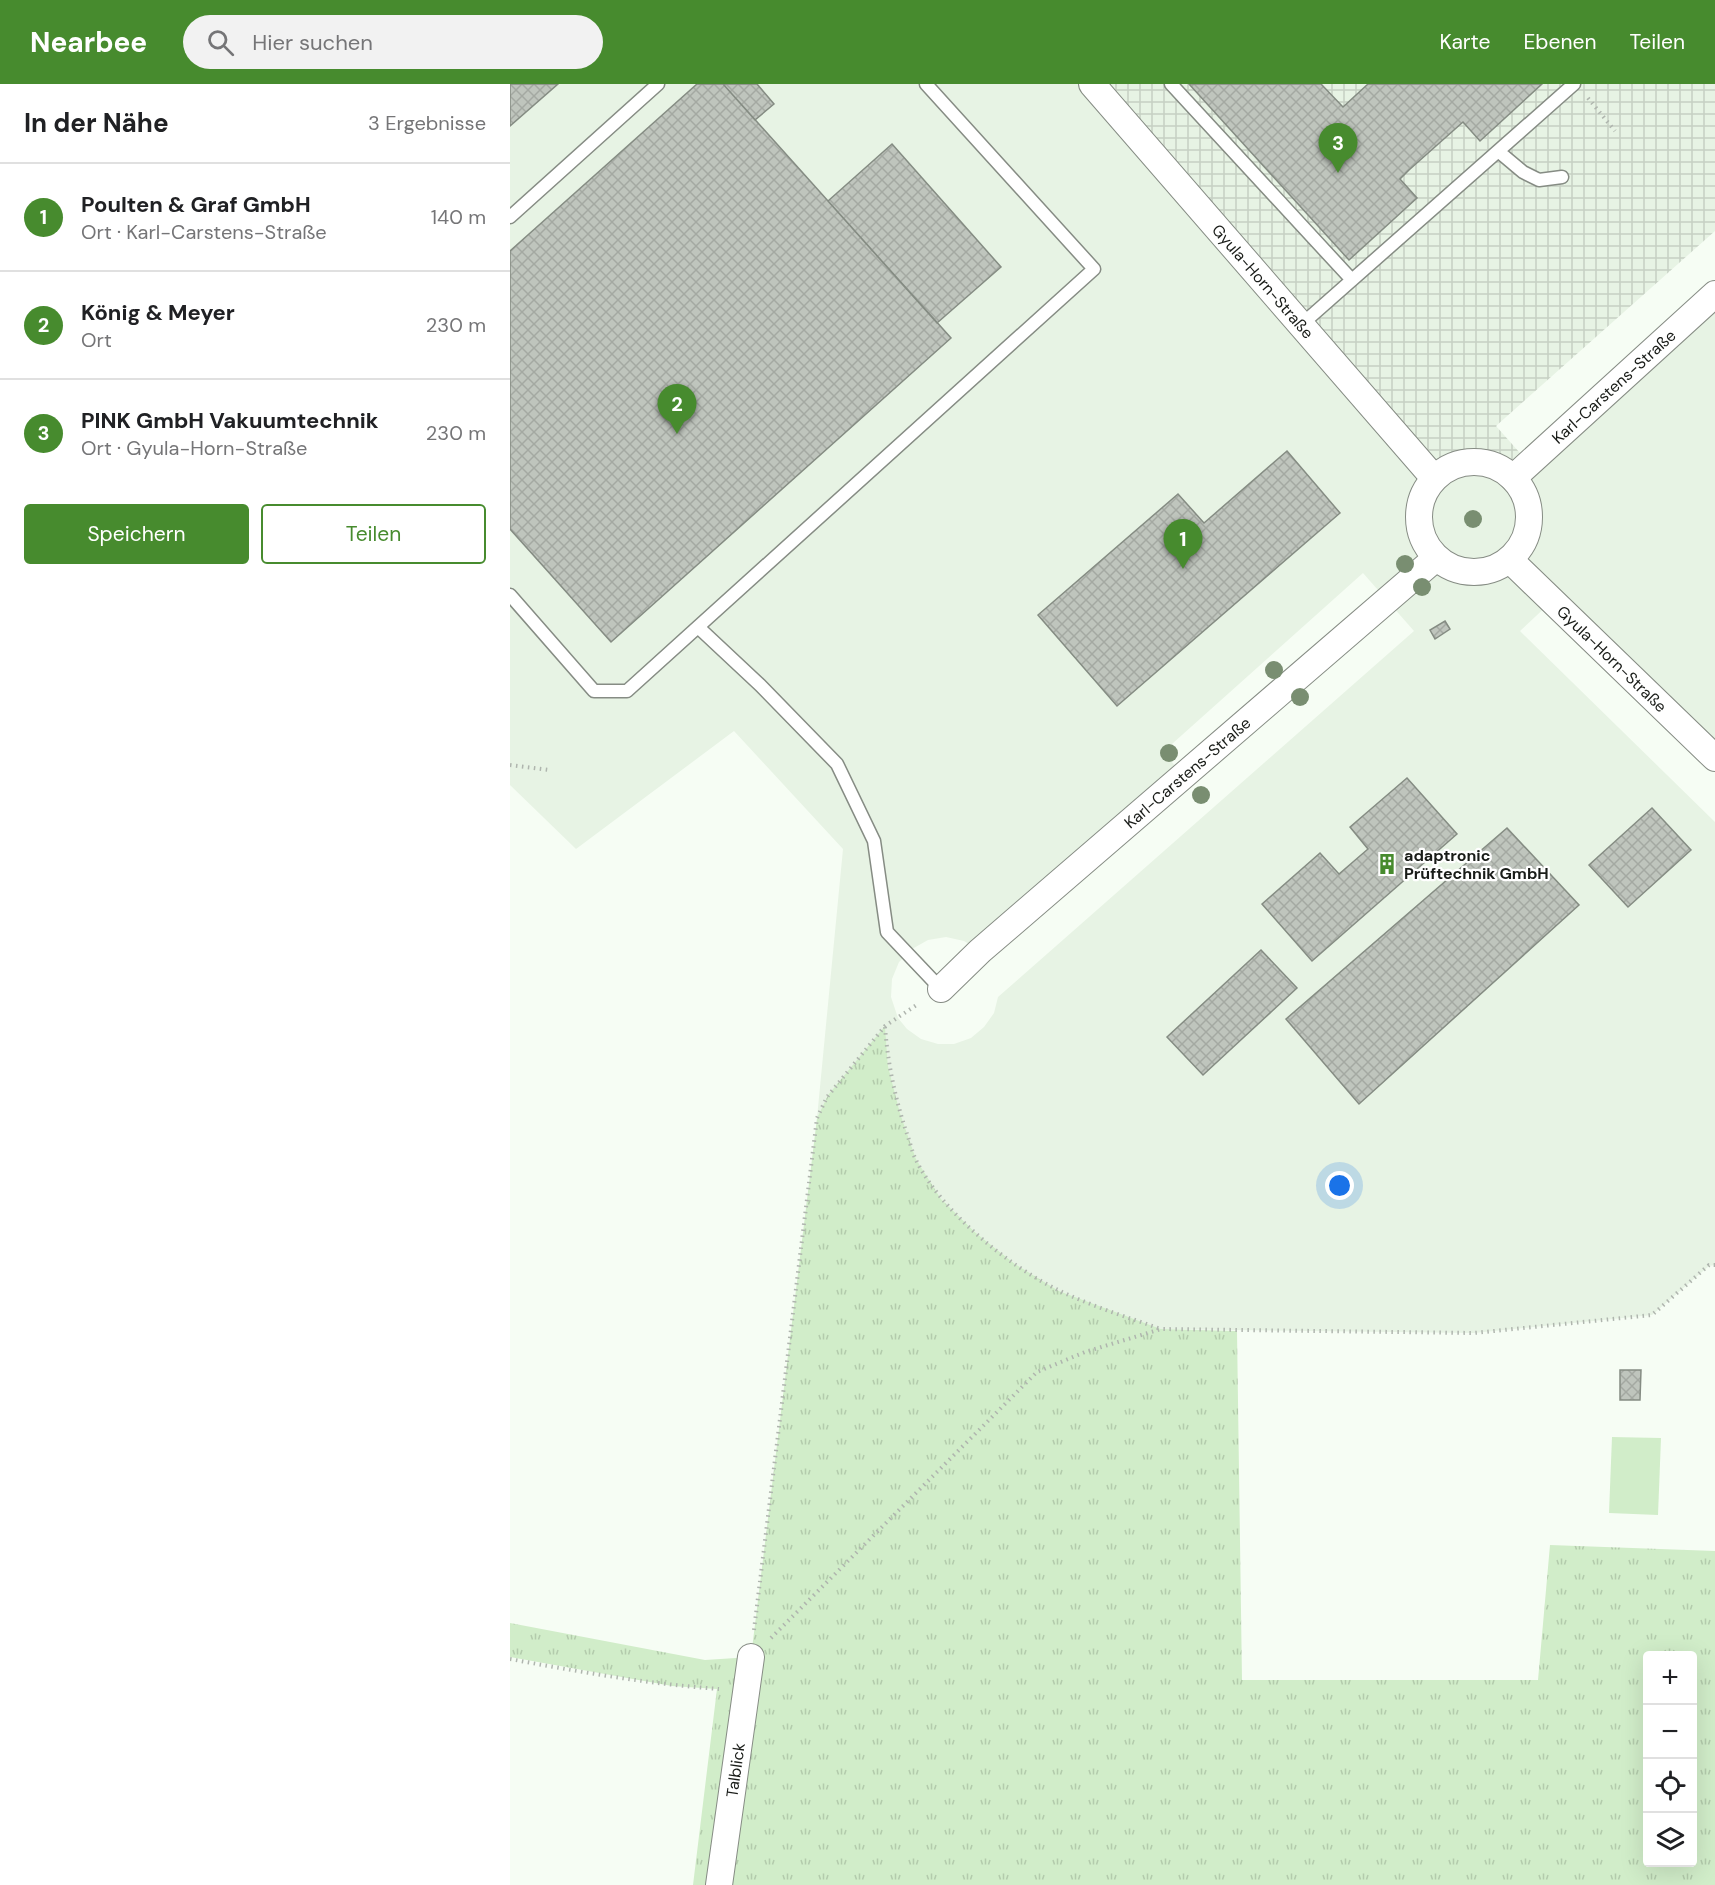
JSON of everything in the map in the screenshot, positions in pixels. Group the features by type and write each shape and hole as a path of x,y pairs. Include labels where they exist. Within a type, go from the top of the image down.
{"street":[{"name":"Gyula-Horn-Straße","path":"1092,84 1434,478"},
{"name":"Karl-Carstens-Straße","path":"1513,478 1715,294"},
{"path":"1476,462 1494,466 1513,478 1525,496 1529,526 1523,544 1510,560 1497,568 1481,572 1465,572 1449,567 1436,558 1424,541 1418,522 1420,503 1434,478 1456,465 1476,462"},
{"name":"Karl-Carstens-Straße","path":"941,988 988,943 1436,558"},
{"name":"Gyula-Horn-Straße","path":"1510,560 1715,758"},
{"name":"Talblick","path":"719,1885 751,1658"}],"lane":[{"path":"510,217 658,84"},
{"path":"510,595 594,692 627,692 1094,269 926,84"},
{"path":"1171,84 1352,280"},
{"path":"1300,324 1574,84"},
{"path":"1498,151 1523,172 1539,180 1562,177"},
{"path":"698,627 760,685 837,764 874,841 887,932 941,988"}],"path":[{"path":"1586,95 1615,131"},
{"path":"510,765 549,770"},
{"path":"751,1658 817,1118 827,1097 885,1026 941,988"},
{"path":"885,1026 888,1066 900,1113 916,1159 941,1199 976,1233 1023,1270 1059,1291 1161,1329"},
{"path":"751,1658 1037,1372 1085,1352 1161,1329 1474,1333 1652,1315 1709,1265 1715,1265"},
{"path":"510,1659 672,1686 747,1691"}],"shaded area":[{"path":"510,84 1092,84 1445,470 1456,465 1476,462 1494,466 1506,472 1715,293 1715,758 1552,601 1520,631 1715,822 1715,1265 1709,1266 1652,1315 1474,1333 1161,1329 1059,1291 1015,1264 976,1233 941,1199 916,1159 900,1113 888,1066 885,1027 828,1095 817,1118 843,849 734,731 576,849 510,785","holes":["1363,573 1414,631 998,997 994,1013 984,1027 971,1038 954,1044 938,1044 921,1039 907,1029 898,1018 891,997 892,979 899,962 912,949 928,940 946,937 964,941 980,951 1184,776 1163,752"]},
{"path":"1092,84 1715,84 1715,231 1496,426 1529,463 1506,472 1494,466 1475,462 1456,465 1434,478"}],"green space":[{"path":"885,1026 888,1066 900,1113 916,1159 941,1199 976,1233 1015,1264 1059,1291 1161,1329 1237,1331 1242,1680 1538,1680 1550,1545 1715,1551 1715,1885 693,1885 717,1689 672,1686 510,1657 510,1623 705,1660 751,1657 817,1118 828,1095"},
{"path":"1612,1437 1661,1438 1658,1515 1609,1513"}],"building":[{"path":"510,84 558,84 510,126"},
{"path":"697,84 723,84 951,338 611,642 510,529 510,251"},
{"path":"723,84 757,84 774,104 755,120"},
{"path":"1189,84 1321,84 1343,107 1368,84 1542,84 1480,141 1463,122 1409,170 1400,179 1417,198 1349,260"},
{"path":"892,144 1001,267 937,323 828,201"},
{"path":"1287,451 1340,513 1117,706 1038,615 1178,494 1204,523"},
{"path":"1445,621 1450,629 1435,639 1430,630"},
{"name":"adaptronic Prüftechnik GmbH","path":"1407,778 1457,834 1312,961 1262,904 1320,853 1339,874 1368,849 1350,827"},
{"path":"1652,808 1691,850 1628,907 1589,865"},
{"path":"1507,828 1579,905 1359,1104 1286,1019"},
{"path":"1261,950 1297,988 1203,1075 1167,1037"},
{"path":"1620,1370 1641,1370 1640,1400 1620,1400"}],"place":[{"name":"PINK GmbH Vakuumtechnik","path":"1338,173"},
{"name":"König & Meyer","path":"677,434"},
{"name":"Poulten & Graf GmbH","path":"1183,569"},
{"name":"adaptronic Prüftechnik GmbH","path":"1387,864"}]}
